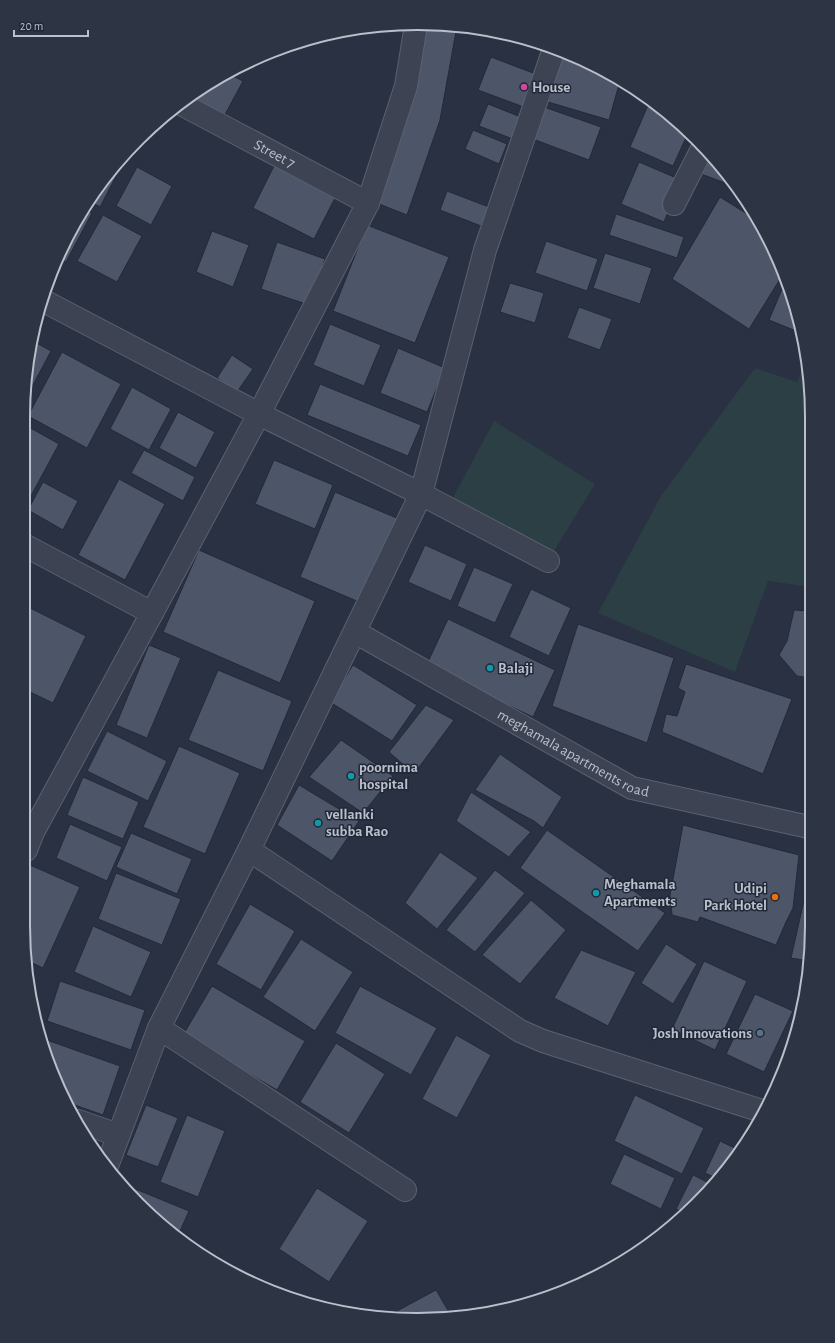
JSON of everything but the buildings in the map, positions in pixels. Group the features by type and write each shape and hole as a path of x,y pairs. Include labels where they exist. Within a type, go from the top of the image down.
{"street":[{"path":"30,835 259,414 368,203 406,86 415,30"},
{"path":"109,1160 159,1028 249,850 421,494 485,250 552,54"},
{"name":"Street 7","path":"186,107 368,203"},
{"path":"674,204 700,152"},
{"path":"48,302 259,414 421,494 548,561"},
{"path":"30,548 152,613"},
{"name":"meghamala apartments road","path":"355,632 632,788 805,826"},
{"path":"249,850 520,1031 543,1041 758,1110"},
{"path":"159,1028 405,1190"},
{"path":"85,1123 118,1135"}],"green space":[{"path":"755,368 797,382 802,370 805,418 805,586 768,581 735,672 598,613 661,496"},
{"path":"494,421 595,484 548,561 448,507"}],"place":[{"name":"House","path":"524,87"},
{"name":"Balaji","path":"490,668"},
{"name":"poornima hospital","path":"351,776"},
{"name":"vellanki subba Rao","path":"318,823"},
{"name":"Meghamala Apartments","path":"596,893"},
{"name":"Udipi Park Hotel","path":"775,897"},
{"name":"Josh Innovations","path":"760,1033"}]}
